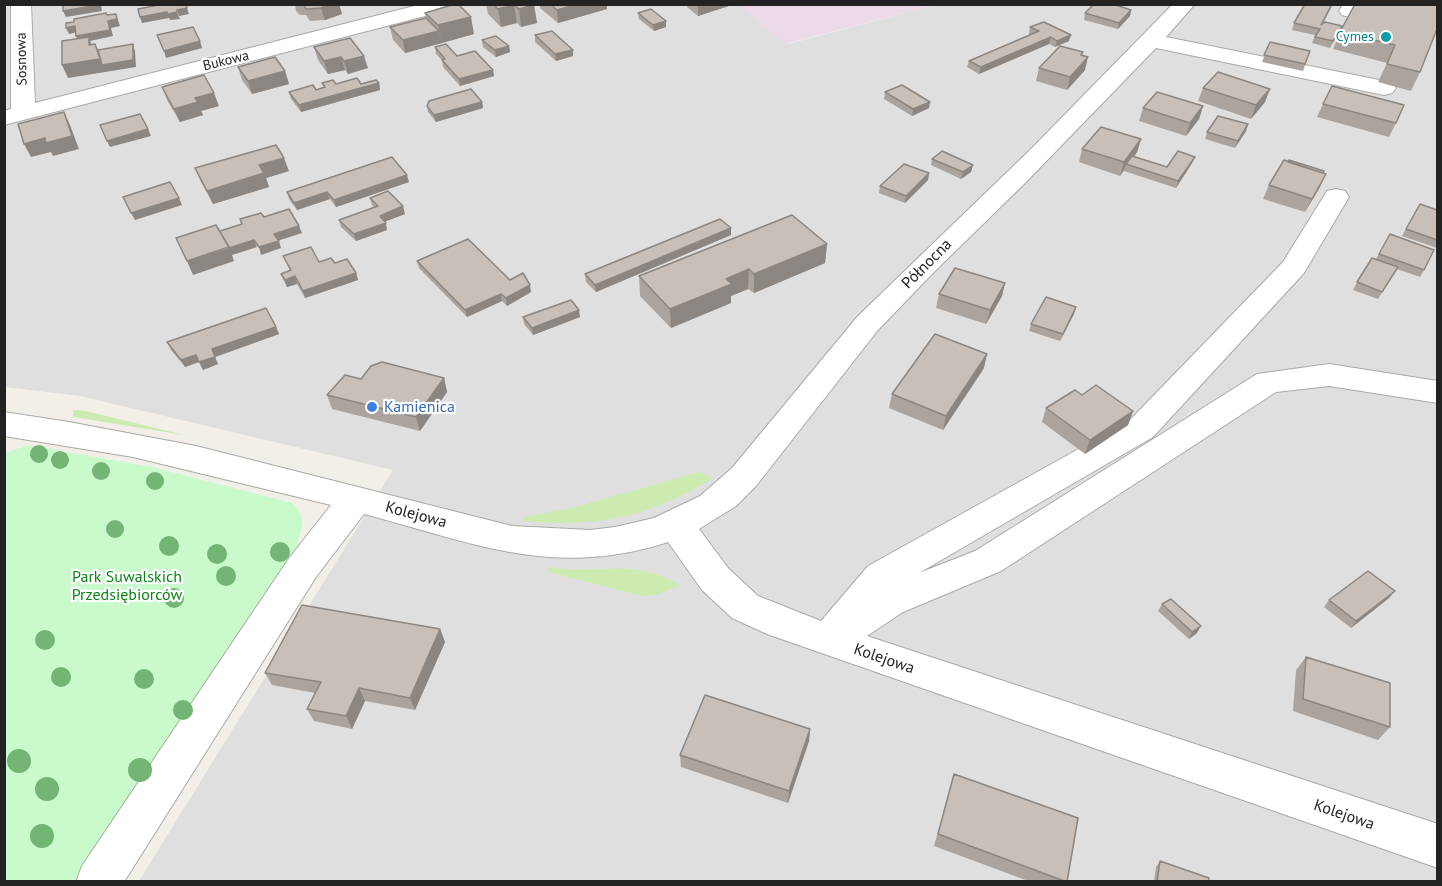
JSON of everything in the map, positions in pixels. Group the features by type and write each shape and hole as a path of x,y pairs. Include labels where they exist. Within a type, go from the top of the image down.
{"street":[{"name":"Sosnowa","path":"14,115 21,4"},
{"name":"Bukowa","path":"14,115 393,11 448,4"},
{"name":"Północna","path":"676,525 712,506 740,484 822,378 869,323 1076,118 1185,4"},
{"path":"1151,40 1384,88"},
{"path":"828,640 881,577 1142,429 1294,267 1336,197"},
{"path":"828,640 890,601 988,561 1268,382 1329,375 1435,388"},
{"name":"Kolejowa","path":"12,430 178,454 512,540 555,546 595,546 638,537 676,525 715,579 745,607 780,623 1437,846"},
{"path":"98,882 303,567 356,499"}],"shaded area":[{"path":"743,4 788,44 935,5 1437,5 1437,881 139,881 393,470 80,396 5,387 4,5"},
{"path":"740,5 935,5 785,44"}],"green space":[{"path":"73,410 86,411 184,435 73,417"},
{"name":"Park Suwalskich Przedsiębiorców","path":"27,445 152,467 292,503 298,509 302,524 296,548 289,562 78,881 5,881 4,454"},
{"path":"699,472 713,478 667,502 644,511 622,517 576,523 523,521 523,518 528,516 567,509"},
{"path":"550,567 645,571 680,585 657,595 641,596 548,572"}],"building":[{"path":"63,4 99,4 99,5 63,11"},
{"path":"164,4 186,4 187,8 168,14 167,12 140,17 138,9"},
{"path":"303,4 330,4 321,8 306,9"},
{"path":"458,4 471,17 438,25 425,13"},
{"path":"493,4 534,5 519,9 514,5 498,9"},
{"path":"550,4 578,4 557,10"},
{"path":"1094,4 1113,4 1131,10 1119,23 1085,13"},
{"path":"1305,4 1332,4 1321,25 1325,22 1342,26 1333,41 1315,37 1320,29 1294,23"},
{"name":"Cymes","path":"1355,4 1437,4 1437,29 1420,72 1387,64 1395,45 1340,32"},
{"path":"651,9 666,21 653,25 638,13"},
{"path":"106,13 107,15 116,14 117,19 108,21 110,30 76,36 75,26 66,28 66,23 74,22 74,19"},
{"path":"426,18 439,31 403,40 390,27"},
{"path":"1044,22 1071,35 1057,41 1051,37 981,67 969,61 1039,31 1030,27"},
{"path":"193,27 200,41 164,51 157,35"},
{"path":"552,31 573,50 555,54 535,35"},
{"path":"496,36 509,46 495,50 482,40"},
{"path":"89,37 89,45 95,44 100,59 62,65 62,41"},
{"path":"350,38 364,56 344,61 341,57 324,61 314,47"},
{"path":"1270,42 1310,51 1305,64 1264,55"},
{"path":"133,44 133,60 102,65 98,50"},
{"path":"446,44 457,56 475,51 493,70 459,79 442,60 445,59 435,47"},
{"path":"1060,46 1083,52 1081,55 1088,57 1070,77 1039,68"},
{"path":"275,57 285,71 248,81 238,67"},
{"path":"1218,72 1270,89 1256,105 1203,88"},
{"path":"204,75 214,93 195,98 198,102 174,109 162,87"},
{"path":"357,78 361,84 376,80 379,83 299,105 289,92 313,85 316,90 325,87 322,83 333,80 336,84"},
{"path":"902,85 930,102 913,109 885,92"},
{"path":"1332,86 1404,105 1396,123 1323,104"},
{"path":"471,89 482,102 434,115 427,106 429,101"},
{"path":"1157,92 1203,106 1190,123 1143,108"},
{"path":"64,112 72,136 46,143 45,138 24,144 18,124"},
{"path":"140,114 148,129 107,141 100,125"},
{"path":"1218,116 1248,124 1238,141 1207,132"},
{"path":"1101,127 1141,139 1124,162 1082,149"},
{"path":"276,145 284,158 259,165 264,173 207,191 195,168"},
{"path":"942,151 973,165 963,172 932,159"},
{"path":"1178,151 1195,157 1178,181 1126,164 1132,156 1167,167"},
{"path":"392,157 407,175 334,200 327,192 294,203 287,192"},
{"path":"1284,160 1326,174 1312,199 1269,185"},
{"path":"1289,160 1324,171 1323,173 1288,162"},
{"path":"904,164 929,173 906,196 880,186"},
{"path":"170,182 179,198 131,213 123,197"},
{"path":"388,191 403,206 380,216 386,223 354,234 339,220 378,206 370,198"},
{"path":"1420,204 1437,210 1437,240 1406,229"},
{"path":"289,209 299,226 274,234 279,241 259,247 254,240 229,248 220,231 242,224 240,219 261,213 264,217"},
{"path":"792,215 827,244 754,274 749,269 726,279 732,284 670,309 639,276"},
{"path":"720,219 731,228 595,285 585,274"},
{"path":"216,225 229,247 187,261 176,238"},
{"path":"1390,234 1434,250 1424,270 1379,254"},
{"path":"468,239 510,280 523,273 530,285 506,298 501,294 465,310 417,261"},
{"path":"311,247 319,262 331,258 335,263 347,259 356,273 303,291 295,276 285,280 281,274 291,270 283,256"},
{"path":"1372,258 1398,267 1382,292 1357,282"},
{"path":"955,268 1005,283 990,310 939,294"},
{"path":"1046,297 1076,307 1063,334 1031,324"},
{"path":"571,300 579,310 532,328 523,317"},
{"path":"266,308 276,327 212,349 215,357 199,362 196,355 181,360 167,342"},
{"path":"935,334 987,354 946,416 892,394"},
{"path":"382,362 444,378 416,417 327,395 345,375 361,379 371,366"},
{"path":"1096,385 1133,411 1090,440 1046,408 1075,390 1082,395"},
{"path":"1368,571 1395,591 1356,621 1329,600"},
{"path":"1171,599 1201,626 1192,632 1162,604"},
{"path":"302,605 440,629 410,698 359,688 346,716 307,709 321,682 265,673"},
{"path":"1306,657 1390,683 1390,727 1303,699"},
{"path":"705,695 810,729 789,791 680,755"},
{"path":"954,774 1078,818 1067,882 938,834"},
{"path":"1160,861 1209,878 1209,882 1157,882"}],"place":[{"name":"Cymes","path":"1386,37"},
{"name":"Kamienica","path":"372,407"}]}
